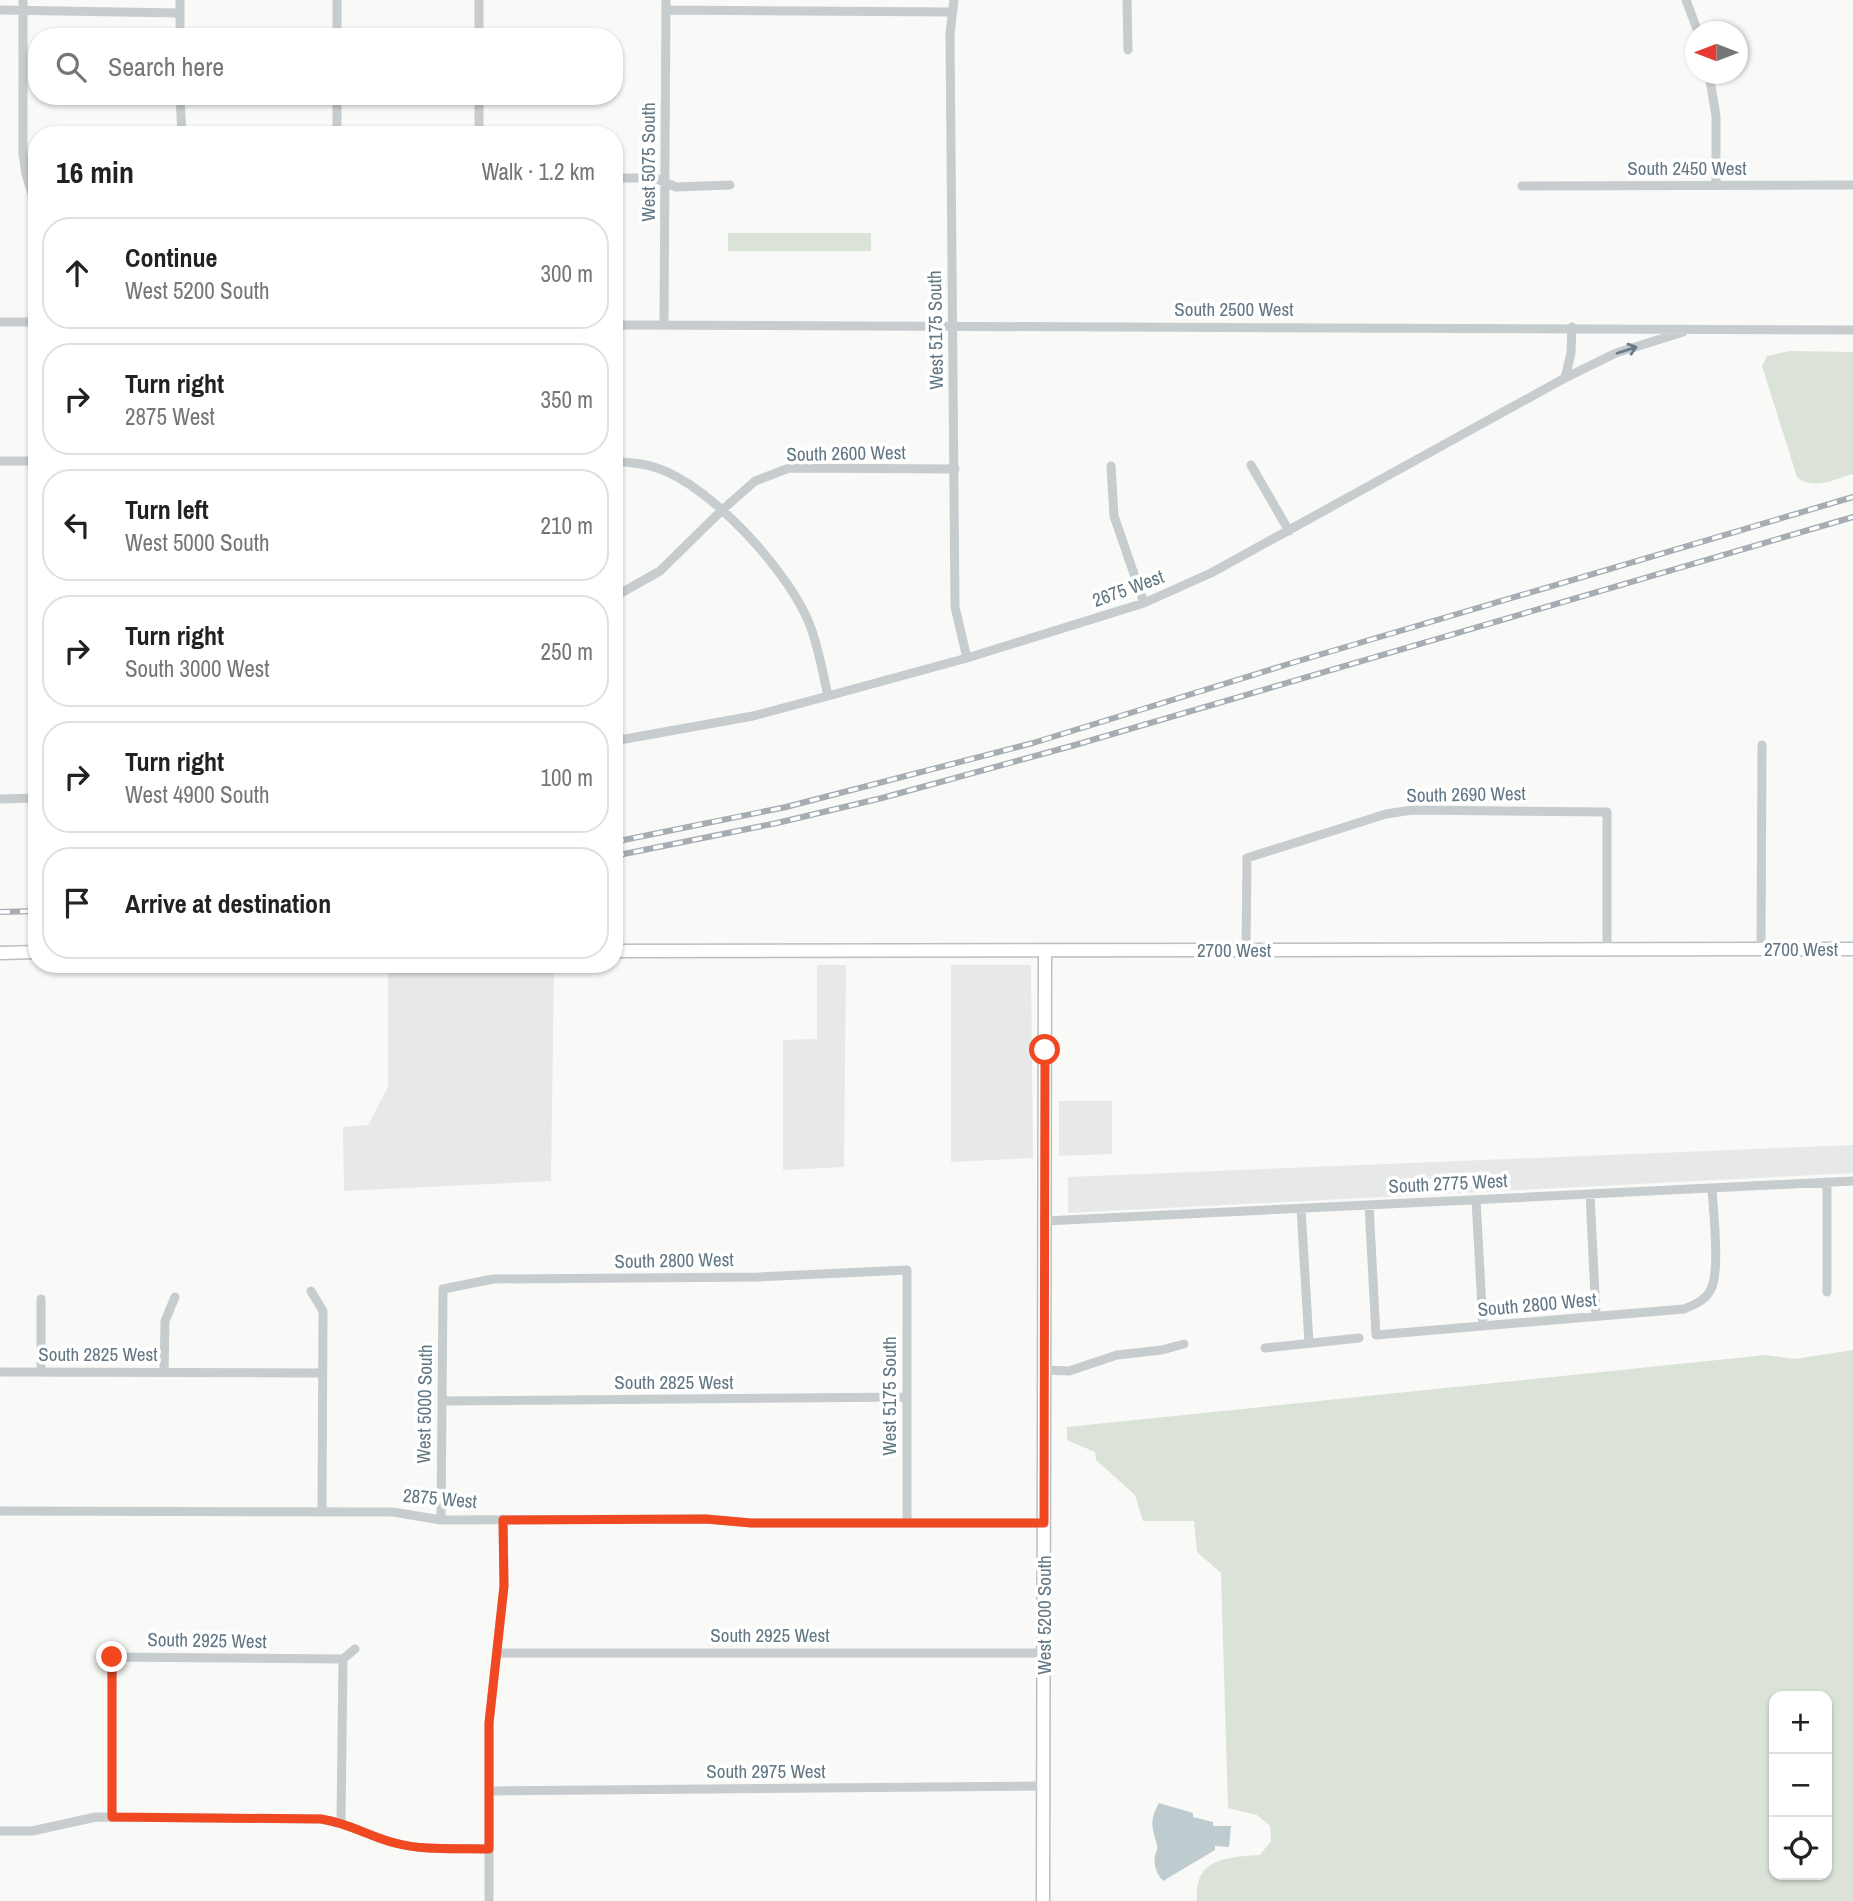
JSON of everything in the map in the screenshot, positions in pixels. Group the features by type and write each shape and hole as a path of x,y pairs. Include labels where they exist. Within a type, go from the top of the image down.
{"street":[{"path":"23,0 23,154 28,181"},
{"path":"180,0 180,28"},
{"path":"337,0 337,28"},
{"path":"479,0 479,28"},
{"name":"West 5175 South","path":"954,0 950,48 955,607 967,657"},
{"path":"1127,0 1128,50"},
{"path":"1686,0 1694,21"},
{"path":"666,5 952,12"},
{"name":"West 5075 South","path":"664,325 666,5"},
{"path":"0,10 180,13"},
{"path":"1711,84 1716,117 1716,186"},
{"path":"180,105 182,126"},
{"path":"337,105 337,126"},
{"path":"479,105 479,126"},
{"path":"623,178 655,177 676,187 730,185"},
{"name":"South 2450 West","path":"1522,186 1853,185"},
{"path":"0,322 28,322"},
{"name":"South 2500 West","path":"623,325 1853,330"},
{"path":"1564,378 1571,353 1572,327"},
{"name":"2675 West","path":"623,739 753,716 967,657 1144,603 1211,573 1564,378 1616,353 1694,329"},
{"path":"0,461 28,461"},
{"path":"623,462 658,468 689,484 721,510 772,561 791,588 811,627 828,696"},
{"path":"1251,465 1289,530"},
{"path":"1111,466 1114,516 1144,603"},
{"name":"South 2600 West","path":"623,592 660,571 721,510 755,481 789,468 955,469"},
{"path":"1761,950 1762,745"},
{"path":"0,799 28,798"},
{"name":"South 2690 West","path":"1247,950 1247,858 1385,814 1412,810 1607,812 1607,950"},
{"name":"2700 West","path":"623,951 1853,949"},
{"name":"West 5200 South","path":"1043,1901 1045,951"},
{"path":"0,953 28,952"},
{"name":"South 2775 West","path":"1045,1221 1853,1181"},
{"path":"1827,1292 1828,1182"},
{"name":"South 2800 West","path":"1369,1205 1376,1335 1684,1309 1699,1303 1711,1291 1716,1275 1712,1188"},
{"path":"1590,1194 1596,1316"},
{"path":"1476,1199 1483,1326"},
{"path":"1301,1208 1310,1343"},
{"name":"West 5175 South","path":"907,1270 907,1523"},
{"name":"South 2800 West","path":"443,1289 494,1279 758,1276 907,1270"},
{"name":"West 5000 South","path":"441,1520 443,1289"},
{"path":"311,1291 323,1311 322,1511"},
{"path":"164,1372 165,1321 175,1297"},
{"path":"41,1299 41,1372"},
{"path":"1265,1348 1359,1338"},
{"path":"1044,1370 1069,1371 1117,1355 1162,1350 1184,1344"},
{"name":"South 2825 West","path":"0,1372 322,1373"},
{"name":"South 2825 West","path":"442,1401 907,1397"},
{"name":"2875 West","path":"0,1511 393,1512 441,1520 706,1519 751,1523 1044,1523"},
{"path":"489,1901 489,1723 504,1586 503,1520"},
{"path":"341,1822 344,1659 355,1649"},
{"name":"South 2925 West","path":"112,1817 108,1653 344,1659"},
{"name":"South 2925 West","path":"496,1653 1044,1653"},
{"name":"South 2975 West","path":"489,1791 1043,1786"},
{"path":"0,1830 32,1831 96,1817 321,1819 341,1822 394,1843 415,1847 489,1849"}],"shaded area":[{"path":"728,233 871,233 871,251 728,251"},
{"path":"1790,351 1853,352 1853,474 1817,484 1797,477 1762,366 1767,356"},
{"path":"817,965 846,965 844,1167 783,1170 783,1040 817,1039"},
{"path":"951,965 1031,965 1033,1158 951,1162"},
{"path":"388,973 554,973 551,1181 344,1191 343,1127 368,1125 388,1087"},
{"path":"1059,1101 1112,1101 1112,1154 1059,1156"},
{"path":"1853,1145 1853,1173 1068,1213 1068,1177"},
{"path":"1853,1350 1853,1901 1197,1901 1197,1887 1207,1868 1225,1859 1260,1855 1271,1841 1270,1826 1257,1815 1228,1808 1221,1573 1197,1552 1194,1521 1143,1521 1135,1495 1096,1460 1095,1452 1067,1440 1067,1427 1766,1355 1795,1359"},
{"path":"1159,1803 1193,1813 1193,1817 1213,1822 1213,1826 1231,1826 1229,1847 1215,1846 1215,1850 1163,1881 1155,1866 1157,1847 1152,1824"}],"railway":[{"path":"623,840 786,807 1033,743 1295,662 1853,497"},
{"path":"623,854 777,823 882,798 1075,745 1853,517"},
{"path":"0,912 28,911"}],"route":[{"path":"112,1657 112,1817 321,1819 341,1822 394,1843 415,1847 489,1849 489,1723 504,1586 503,1520 706,1519 751,1523 1044,1523 1045,1050"}]}
